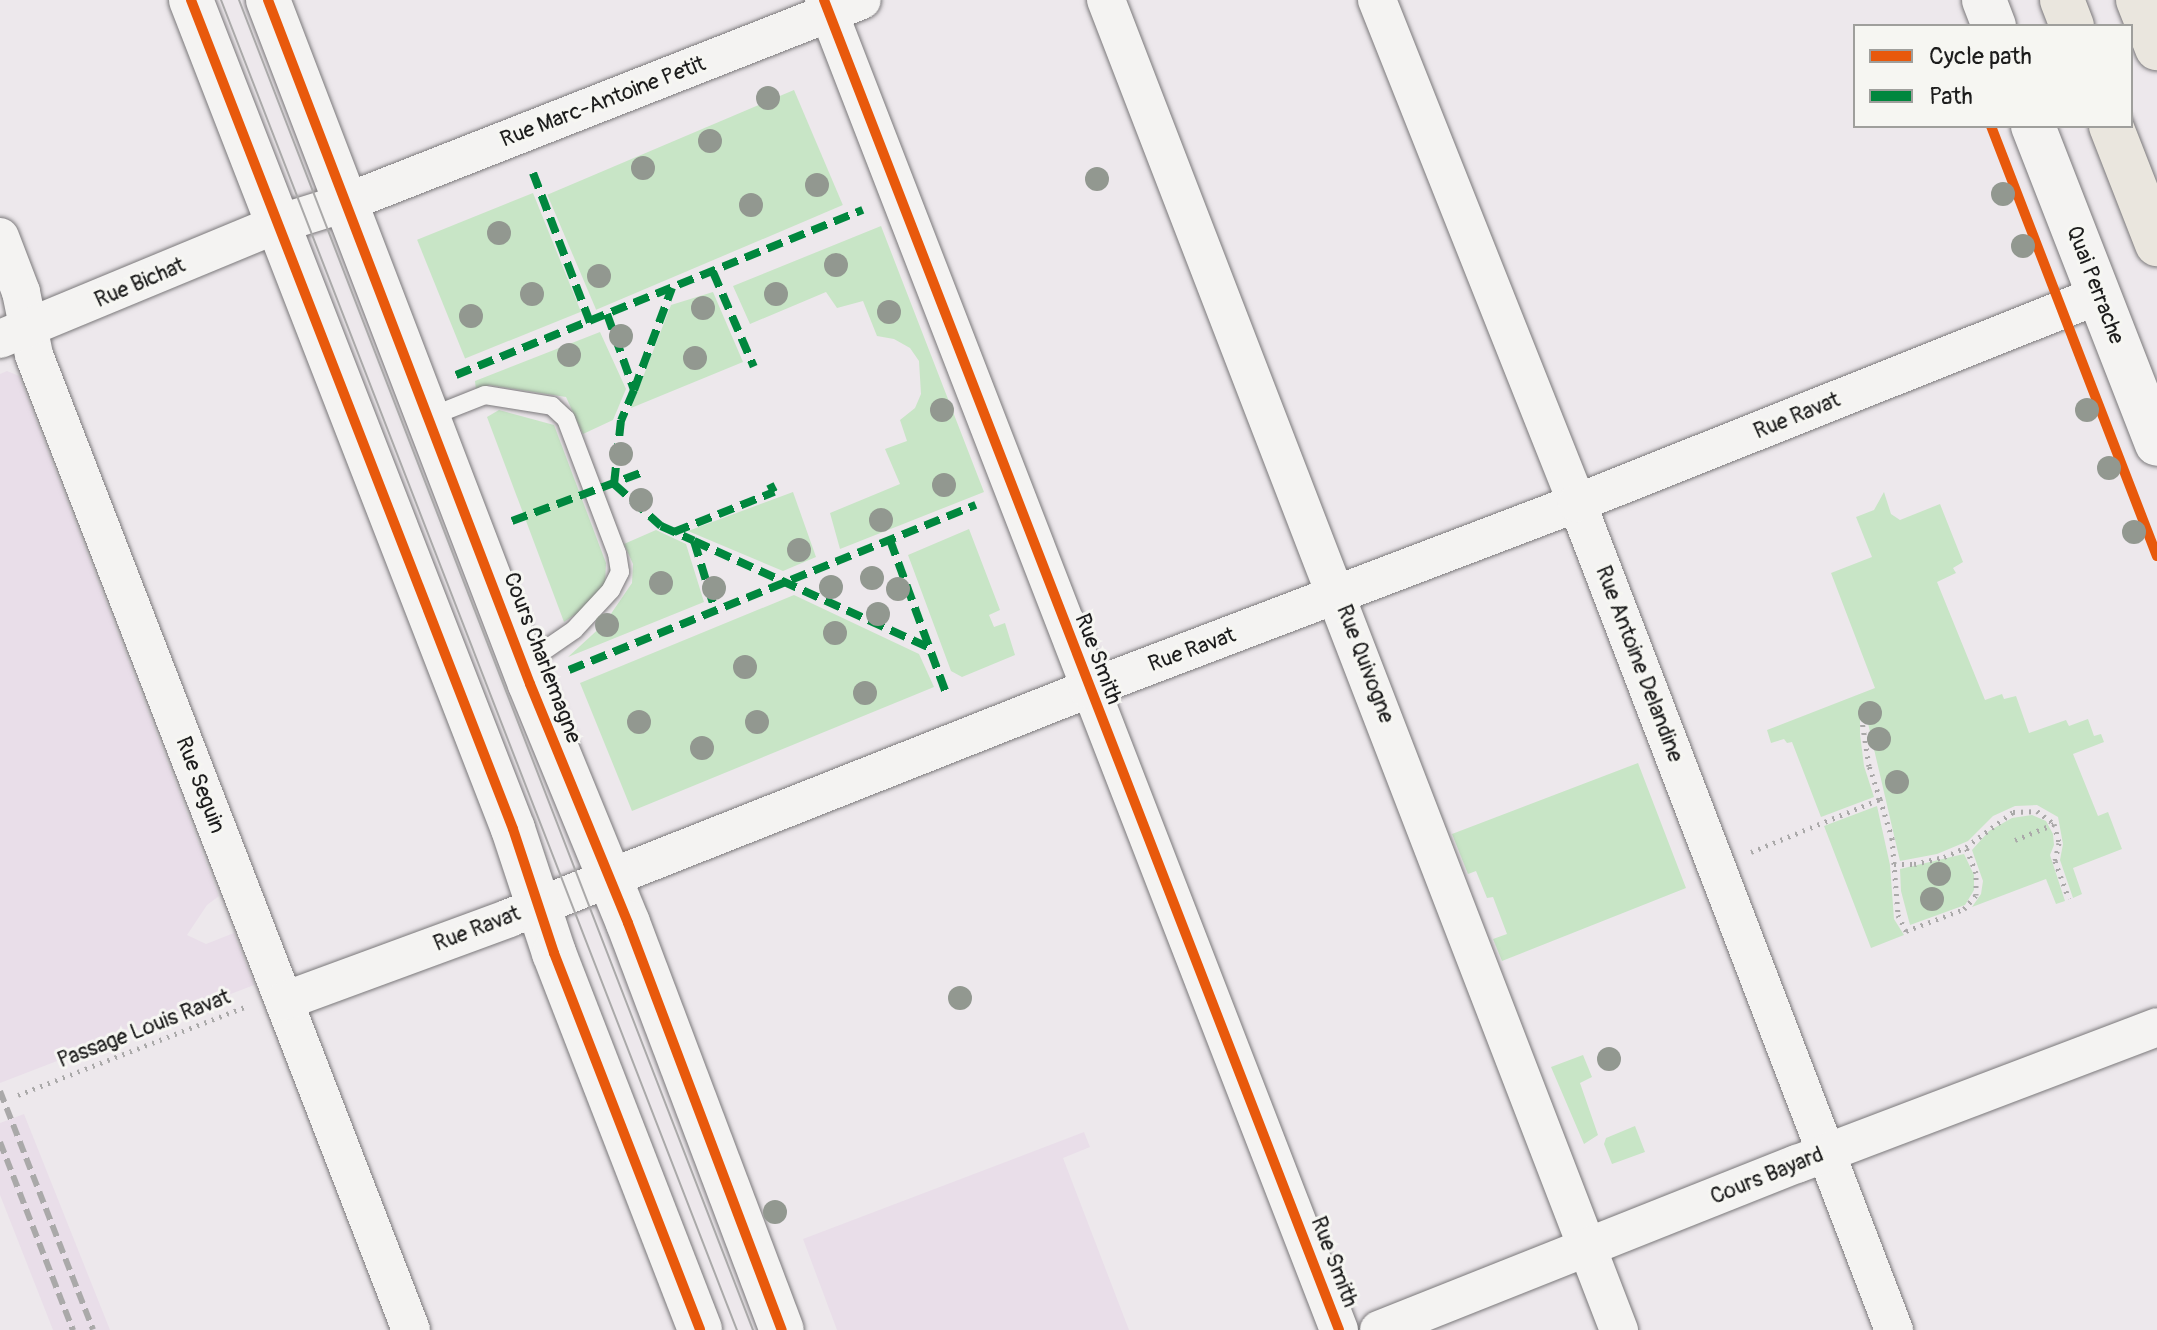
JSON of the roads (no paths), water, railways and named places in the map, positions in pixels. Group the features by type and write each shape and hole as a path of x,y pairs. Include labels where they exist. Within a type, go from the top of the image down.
{"highway":[{"path":"2062,0 2071,24"},
{"path":"2138,0 2157,48"},
{"path":"2112,128 2157,244"}],"street":[{"path":"191,0 520,849 700,1330"},
{"name":"Cours Charlemagne","path":"268,0 782,1330"},
{"name":"Rue Quivogne","path":"1106,0 1619,1330"},
{"name":"Rue Antoine Delandine","path":"1377,0 1577,503 1894,1330"},
{"path":"1984,0 1993,24"},
{"name":"Rue Marc-Antoine Petit","path":"345,203 838,4"},
{"name":"Rue Smith","path":"838,4 1088,689 1339,1330"},
{"name":"Quai Perrache","path":"2034,128 2157,444"},
{"path":"278,224 345,203"},
{"name":"Rue Bichat","path":"14,334 278,224"},
{"name":"Rue Seguin","path":"0,237 21,292 14,334 34,355 411,1330"},
{"name":"Rue Ravat","path":"283,997 539,906 1088,689 1577,503 2099,295"},
{"name":"Cours Bayard","path":"1379,1330 2157,1027"}],"lane":[{"path":"427,418 485,395 552,406 566,419 617,553 620,572 611,590 574,630 523,665"}],"tram line":[{"path":"221,0 737,1330"},
{"path":"239,0 753,1330"}],"railway":[{"path":"0,1091 93,1330"},
{"path":"0,1142 73,1330"}]}
